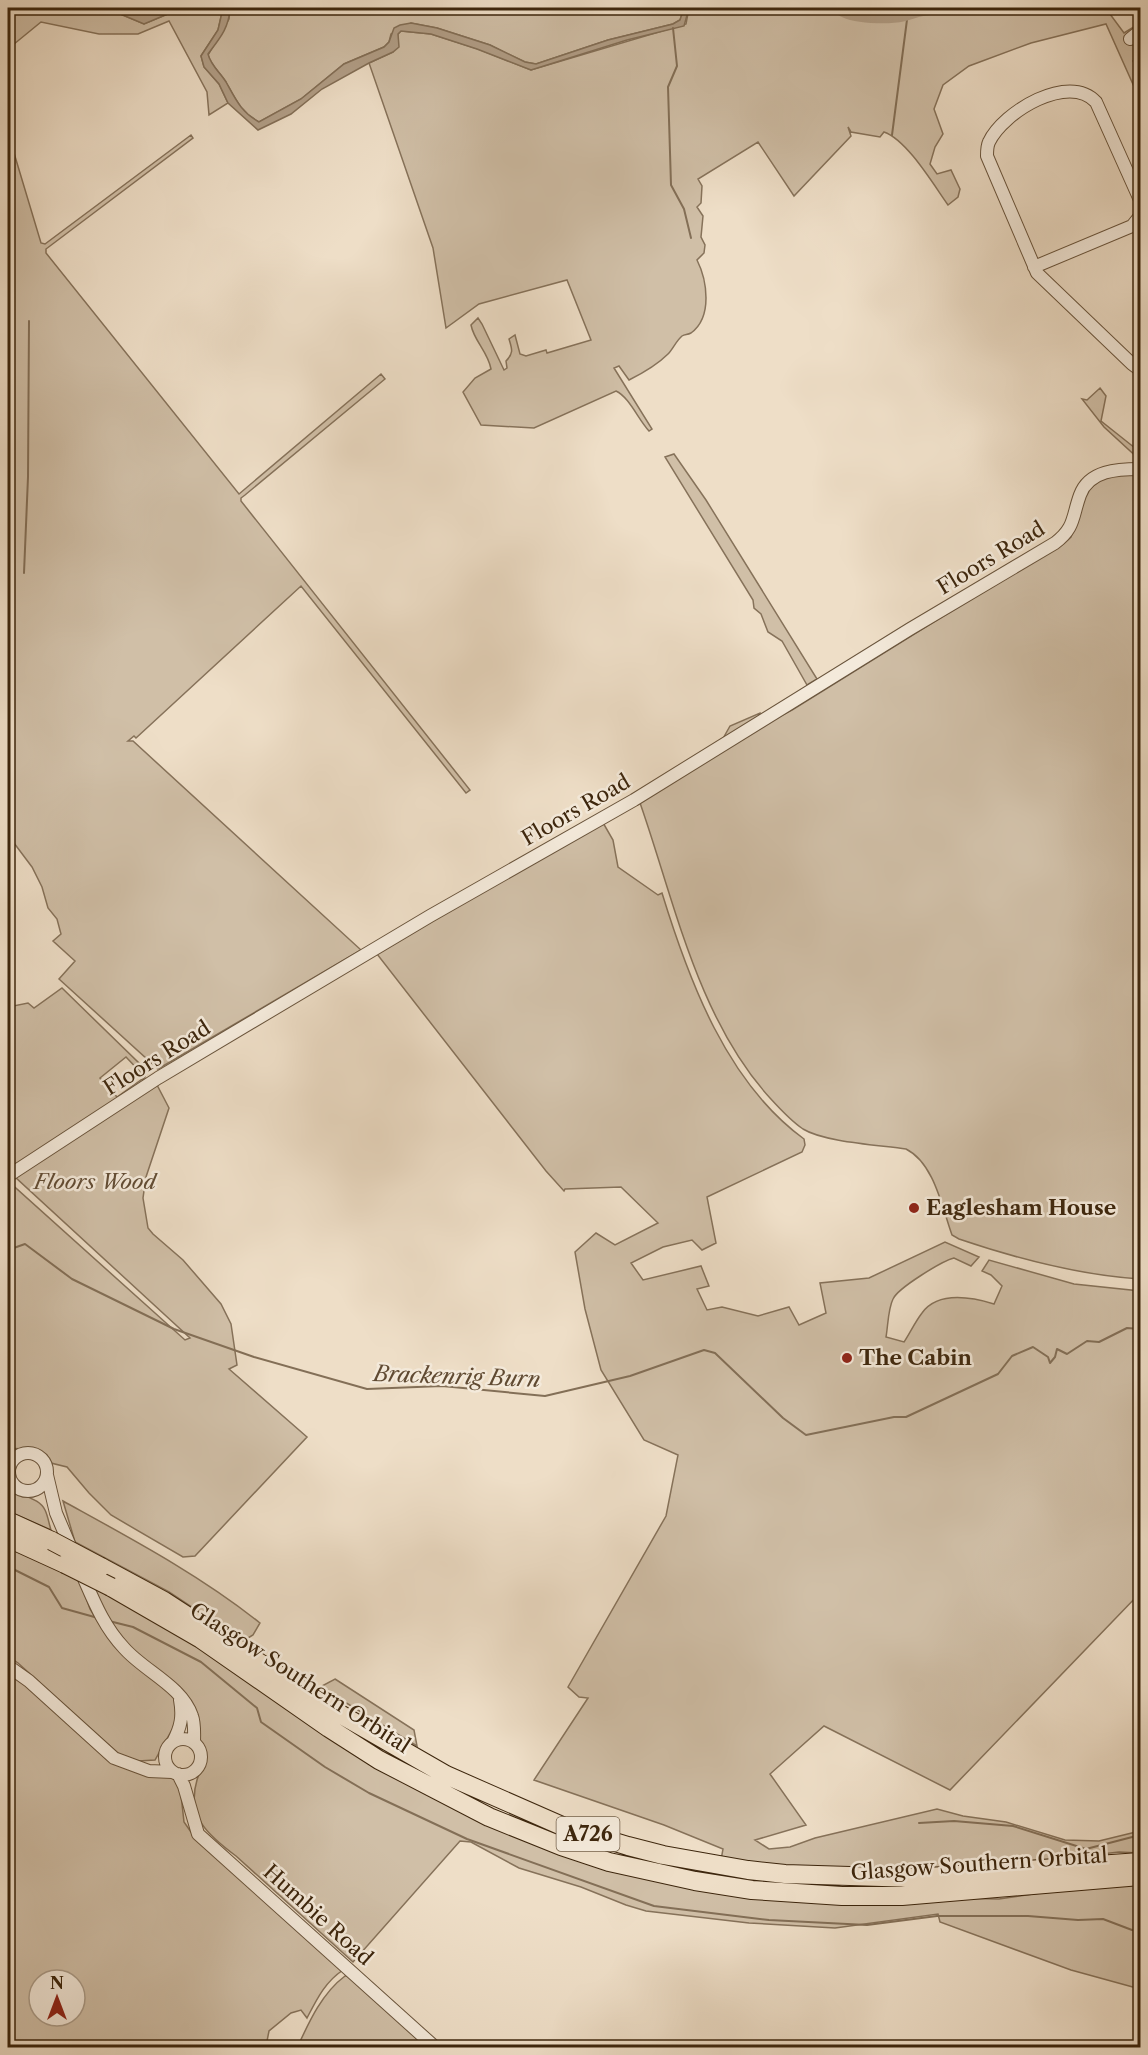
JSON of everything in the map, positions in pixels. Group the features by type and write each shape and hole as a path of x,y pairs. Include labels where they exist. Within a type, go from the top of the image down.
{"highway":[{"name":"Glasgow Southern Orbital","path":"8,1521 52,1541 164,1600 326,1706 446,1775 562,1826 628,1846 663,1855 785,1874 915,1878 1140,1862"},
{"name":"Glasgow Southern Orbital","path":"8,1538 111,1587 201,1640 379,1760 489,1817 561,1846 609,1862 695,1881 752,1890 843,1896 902,1896 1140,1875"}],"street":[{"path":"1130,39 1140,31"},
{"path":"1140,200 1096,102 1090,95 1080,91 1060,92 1023,107 1004,122 988,143 987,156 1034,267 1044,281 1140,370"},
{"path":"1034,267 1132,226 1140,216"},
{"name":"Floors Road","path":"8,1176 158,1078 450,904 634,800 910,629 1055,543 1072,525 1080,494 1092,480 1112,470 1140,469"},
{"path":"8,1452 27,1453 40,1457 45,1462 47,1475 39,1487 33,1490 23,1490 14,1484 9,1472 11,1463 21,1454"},
{"name":"Humbie Road","path":"47,1475 56,1513 103,1621 124,1649 166,1682 179,1696 192,1716 194,1743 200,1752 200,1762 194,1771 188,1802"},
{"name":"Humbie Road","path":"23,1490 42,1498 56,1513"},
{"path":"8,1666 29,1681 114,1758 149,1772 189,1773 194,1771"},
{"path":"125,1763 154,1764 165,1756 181,1725 179,1696"},
{"path":"173,1742 184,1739 194,1743"},
{"name":"Humbie Road","path":"165,1756 166,1764 184,1786 198,1834 436,2048"}],"green space":[{"path":"11,8 106,8 144,24 182,8 223,8 218,30 201,56 204,67 219,84 228,103 209,115 207,92 169,21 138,34 99,34 41,22 8,49 8,16"},
{"path":"230,8 684,8 680,20 673,24 608,40 536,64 525,62 490,45 437,28 411,23 391,34 389,42 384,47 344,64 301,99 259,122 240,105 208,55 229,19"},
{"path":"689,8 837,8 850,15 874,16 898,12 864,13 845,8 1111,8 1107,10 1124,33 1140,23 1140,55 1133,61 1140,75 1140,100 1106,24 1031,43 969,66 943,85 934,109 943,134 935,147 930,164 937,174 951,170 960,189 958,197 948,205 910,153 902,144 884,132 880,137 851,132 848,127 851,136 794,196 758,142 698,179 702,186 701,203 697,207 703,216 701,237 705,245 704,253 697,260 701,268 706,298 703,318 698,326 691,333 682,336 659,362 629,380 619,366 614,368 652,429 649,431 629,403 616,391 534,428 481,425 463,392 475,378 491,369 471,325 478,318 504,370 507,368 506,361 511,353 509,339 515,335 520,354 526,356 546,350 547,353 591,340 567,280 479,304 446,328 433,248 369,63 393,52 401,31 431,34 478,49 531,70 686,24"},
{"path":"8,133 41,243 45,244 191,135 193,138 46,249 46,253 239,494 381,374 385,379 241,498 241,501 470,790 466,793 301,586 136,738 134,736 128,741 133,741 361,950 158,1069 59,979 75,961 53,941 61,934 57,919 48,908 42,887 32,867 14,843 8,843"},
{"path":"1100,388 1106,396 1101,421 1140,452 1140,460 1104,427 1082,399 1087,400"},
{"path":"674,454 706,500 817,679 807,685 782,641 768,632 761,614 754,608 753,600 665,457"},
{"path":"1108,474 1140,474 1140,1279 1094,1274 1048,1265 959,1239 952,1235 936,1187 924,1164 916,1156 906,1149 824,1137 803,1129 786,1115 745,1066 724,1032 706,995 690,956 639,800 721,742 730,726 760,713 761,726 792,710 1062,545 1071,537 1086,492"},
{"path":"602,821 613,840 618,867 658,895 662,893 698,995 732,1060 777,1116 804,1139 805,1145 802,1152 707,1197 716,1243 702,1250 692,1240 663,1247 631,1263 643,1280 701,1266 709,1286 697,1289 707,1310 722,1307 758,1316 789,1307 799,1325 826,1313 820,1283 869,1278 945,1242 979,1257 971,1266 954,1258 948,1260 897,1294 890,1308 886,1337 904,1342 922,1313 937,1301 965,1298 994,1304 1002,1286 991,1275 982,1271 989,1260 1074,1284 1140,1291 1140,1593 950,1790 824,1726 770,1774 806,1825 755,1840 769,1849 790,1847 815,1838 937,1809 963,1816 1006,1822 1065,1840 1099,1841 1140,1831 1140,1853 1119,1852 1006,1865 885,1871 804,1868 721,1860 723,1849 664,1825 534,1780 588,1698 579,1697 568,1687 666,1516 678,1455 644,1440 601,1370 585,1309 575,1252 596,1233 615,1245 658,1223 621,1187 565,1189 564,1191 377,954"},
{"path":"62,988 142,1066 145,1077 138,1088 8,1170 8,1007 28,1003 34,1008","holes":["126,1057 145,1077 117,1097 100,1078"]},
{"name":"Floors Wood","path":"156,1083 169,1108 146,1177 143,1198 148,1228 183,1260 221,1304 231,1324 237,1365 229,1369 307,1437 195,1556 183,1557 111,1515 67,1467 51,1463 47,1455 37,1450 8,1448 8,1181 185,1340 190,1338 14,1176"},
{"path":"8,1486 42,1505 51,1530 8,1511"},
{"path":"63,1501 164,1558 237,1605 260,1623 253,1635 243,1641 169,1592 75,1542"},
{"path":"8,1545 80,1581 90,1609 100,1625 173,1695 178,1709 178,1719 155,1760 138,1761 119,1754 8,1656"},
{"path":"92,1587 145,1614 233,1668 334,1737 622,1871 945,1898 999,1899 1061,1890 1140,1883 1140,1989 1071,1970 940,1922 938,1914 835,1928 749,1923 646,1911 581,1887 519,1868 471,1842 460,1841 353,1962 217,1841 202,1824 197,1815 194,1793 204,1754 198,1737 193,1705 176,1683 139,1656 125,1641 107,1615"},
{"path":"8,1673 19,1679 87,1741 174,1777 180,1786 184,1822 193,1835 343,1970 326,1985 307,2018 301,2010 291,2013 269,2031 267,2041 273,2047 8,2047"},
{"path":"335,1679 414,1730 417,1746 320,1687"},
{"path":"345,1976 350,1976 432,2048 297,2048 323,1999"}],"shaded area":[{"path":"106,8 125,8 140,14 160,8 182,8 144,24"},
{"path":"223,8 230,8 228,21 208,54 240,105 259,122 301,99 344,64 384,47 389,42 394,28 400,25 411,23 437,28 490,45 525,62 536,64 608,40 673,24 680,20 684,8 689,8 684,26 627,40 531,70 431,34 401,31 398,34 399,47 393,52 322,89 291,114 258,130 228,103 219,84 204,67 201,56 218,30"}],"waterway":[{"path":"841,8 862,15 880,16 903,14 927,8"},
{"path":"892,135 908,12"},
{"path":"673,28 677,66 668,87 671,185 684,209 691,238"},
{"path":"24,573 28,477 29,321"},
{"name":"Brackenrig Burn","path":"8,1250 25,1244 72,1279 174,1329 254,1357 367,1389 442,1386 545,1396 630,1376 704,1350 715,1353 783,1418 806,1435 894,1417 906,1417 998,1374 1012,1356 1033,1347 1048,1357 1050,1363 1057,1349 1067,1354 1087,1341 1099,1342 1127,1328 1140,1329"},
{"path":"8,1572 13,1569 49,1587 62,1608 98,1618"},
{"path":"109,1621 133,1627 201,1662 257,1708 261,1722 325,1767 369,1793 467,1839 654,1906 769,1920 867,1925 937,1916 1028,1916 1078,1920 1103,1919 1132,1930 1140,1929"},
{"path":"919,1823 954,1821 1013,1826 1086,1849 1140,1835"}],"place":[{"name":"Eaglesham House","path":"914,1208"},
{"name":"The Cabin","path":"847,1358"}]}
